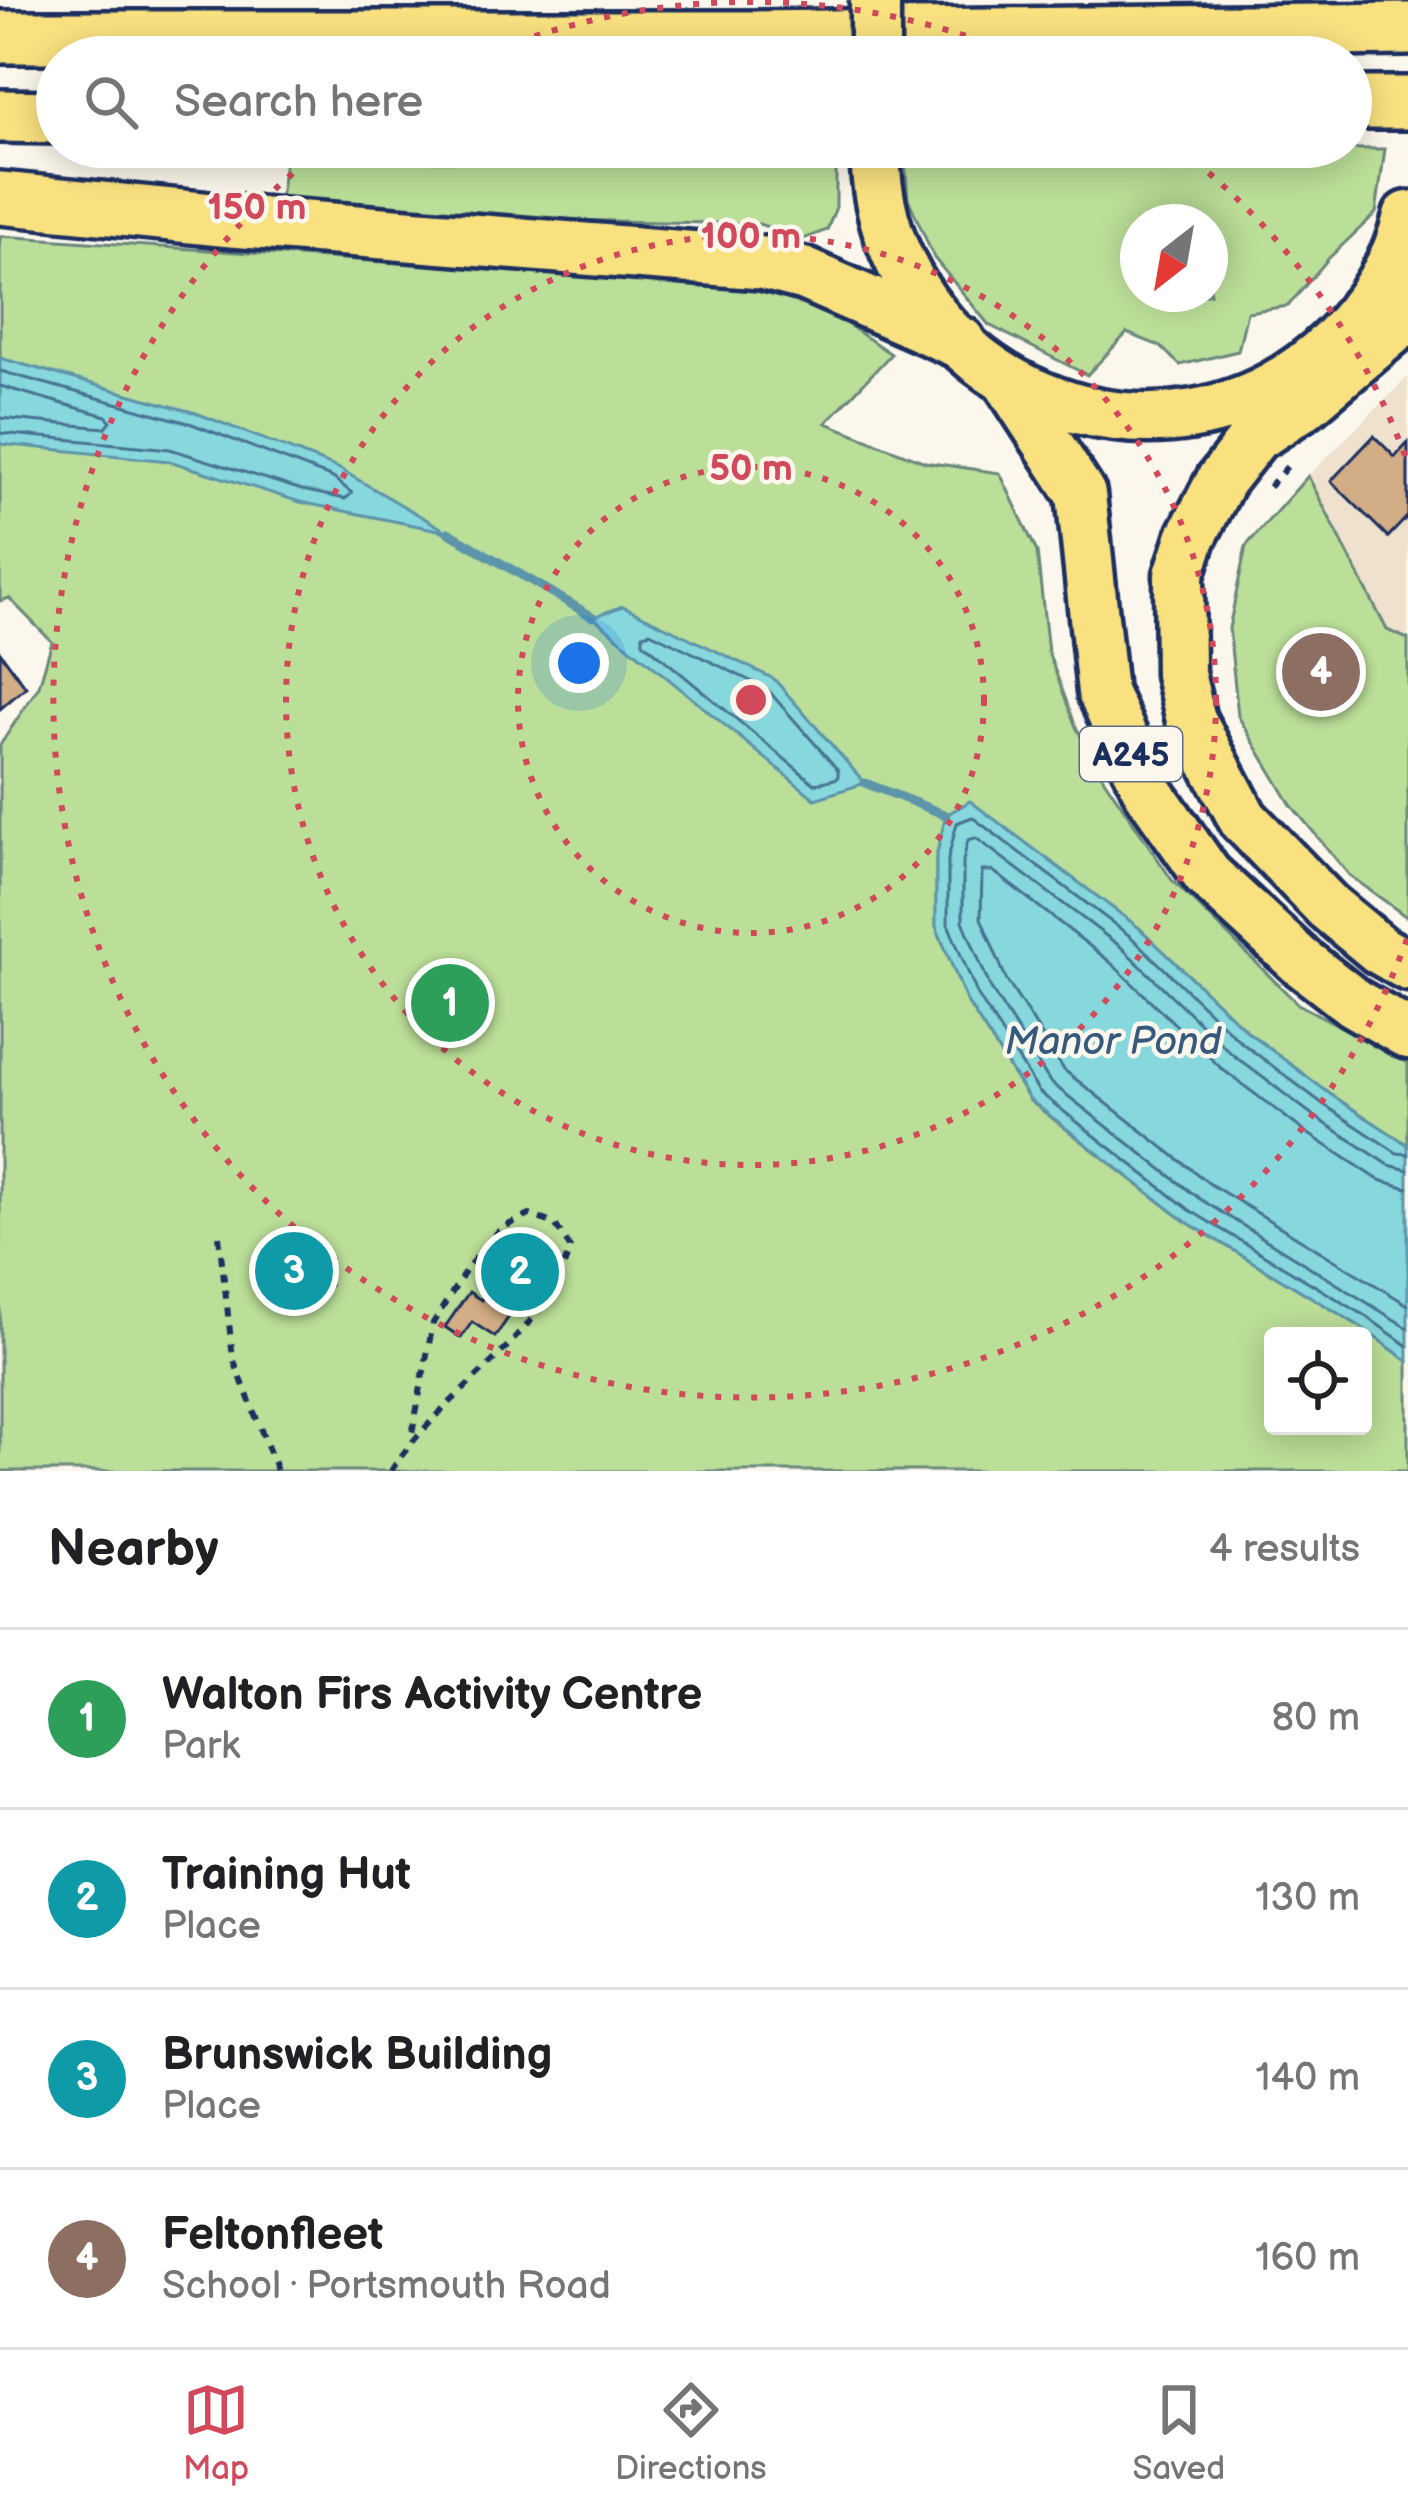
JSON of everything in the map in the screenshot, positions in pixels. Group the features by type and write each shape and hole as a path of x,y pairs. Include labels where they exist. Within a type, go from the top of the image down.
{"highway":[{"path":"837,36 1408,29"},
{"path":"0,37 36,37"},
{"path":"1372,104 1408,103"},
{"path":"0,116 36,117"},
{"path":"0,198 761,263 804,274 959,342"},
{"path":"1282,441 1303,404 1386,312 1408,271"}],"main road":[{"path":"875,0 875,36"},
{"path":"875,168 895,256 912,289 939,324 1030,395 1113,416 1171,416 1222,407 1305,370 1386,312 1408,216"},
{"name":"A245","path":"1305,370 1282,441 1211,496 1179,575 1180,674 1191,720 1244,819 1328,907 1380,950 1408,966"},
{"name":"A245","path":"1008,382 1081,494 1102,692 1148,791 1207,875 1354,1004 1408,1034"}],"path":[{"path":"1260,499 1282,441"},
{"path":"391,1471 411,1440 487,1366 562,1275 570,1248 555,1224 530,1215 501,1228 468,1267 433,1323 411,1440"},
{"path":"219,1236 232,1358 277,1471"}],"shaded area":[{"path":"1408,377 1408,918 1349,875 1291,805 1238,716 1229,628 1246,546 1308,476"}],"green space":[{"path":"1372,149 1385,149 1376,213 1288,306 1247,312 1238,351 1180,365 1160,346 1127,333 1087,375 989,325 934,258 908,198 906,168 1372,168"},
{"path":"284,168 836,168 836,207 827,230 803,239 759,224 564,220 280,199"},
{"path":"0,236 503,270 699,274 828,311 891,354 826,423 925,462 1000,473 1037,552 1048,652 1076,727 1104,779 1172,880 1298,1004 1408,1062 1408,1145 1249,1033 1138,927 946,815 936,858 936,926 967,1002 1030,1101 1185,1221 1361,1327 1264,1327 1264,1435 1372,1435 1372,1335 1408,1361 1408,1471 0,1471 0,745 39,686 52,642 9,598 0,601"},
{"path":"1308,476 1387,630 1408,639 1408,918 1349,875 1291,805 1238,716 1229,628 1246,546"}],"water":[{"path":"0,358 196,413 338,468 448,532 300,502 169,461 0,444"},
{"path":"623,606 774,679 865,783 815,799 593,617"},
{"name":"Manor Pond","path":"970,801 1138,927 1249,1033 1408,1145 1408,1361 1372,1335 1372,1327 1361,1327 1185,1221 1030,1100 967,1002 936,926 936,858 946,815"}],"building":[{"path":"1374,436 1395,457 1408,443 1408,516 1388,537 1331,481"},
{"path":"0,652 26,687 0,709"},
{"path":"286,1234 330,1285 303,1308 258,1258"},
{"path":"525,1235 552,1254 495,1337 472,1322 461,1338 445,1327 469,1292 481,1300"}],"waterway":[{"path":"448,532 593,617"},
{"path":"865,783 946,815"}],"place":[{"name":"Feltonfleet","path":"1321,672"},
{"name":"Walton Firs Activity Centre","path":"450,1003"},
{"name":"Brunswick Building","path":"294,1271"},
{"name":"Training Hut","path":"520,1272"}]}
